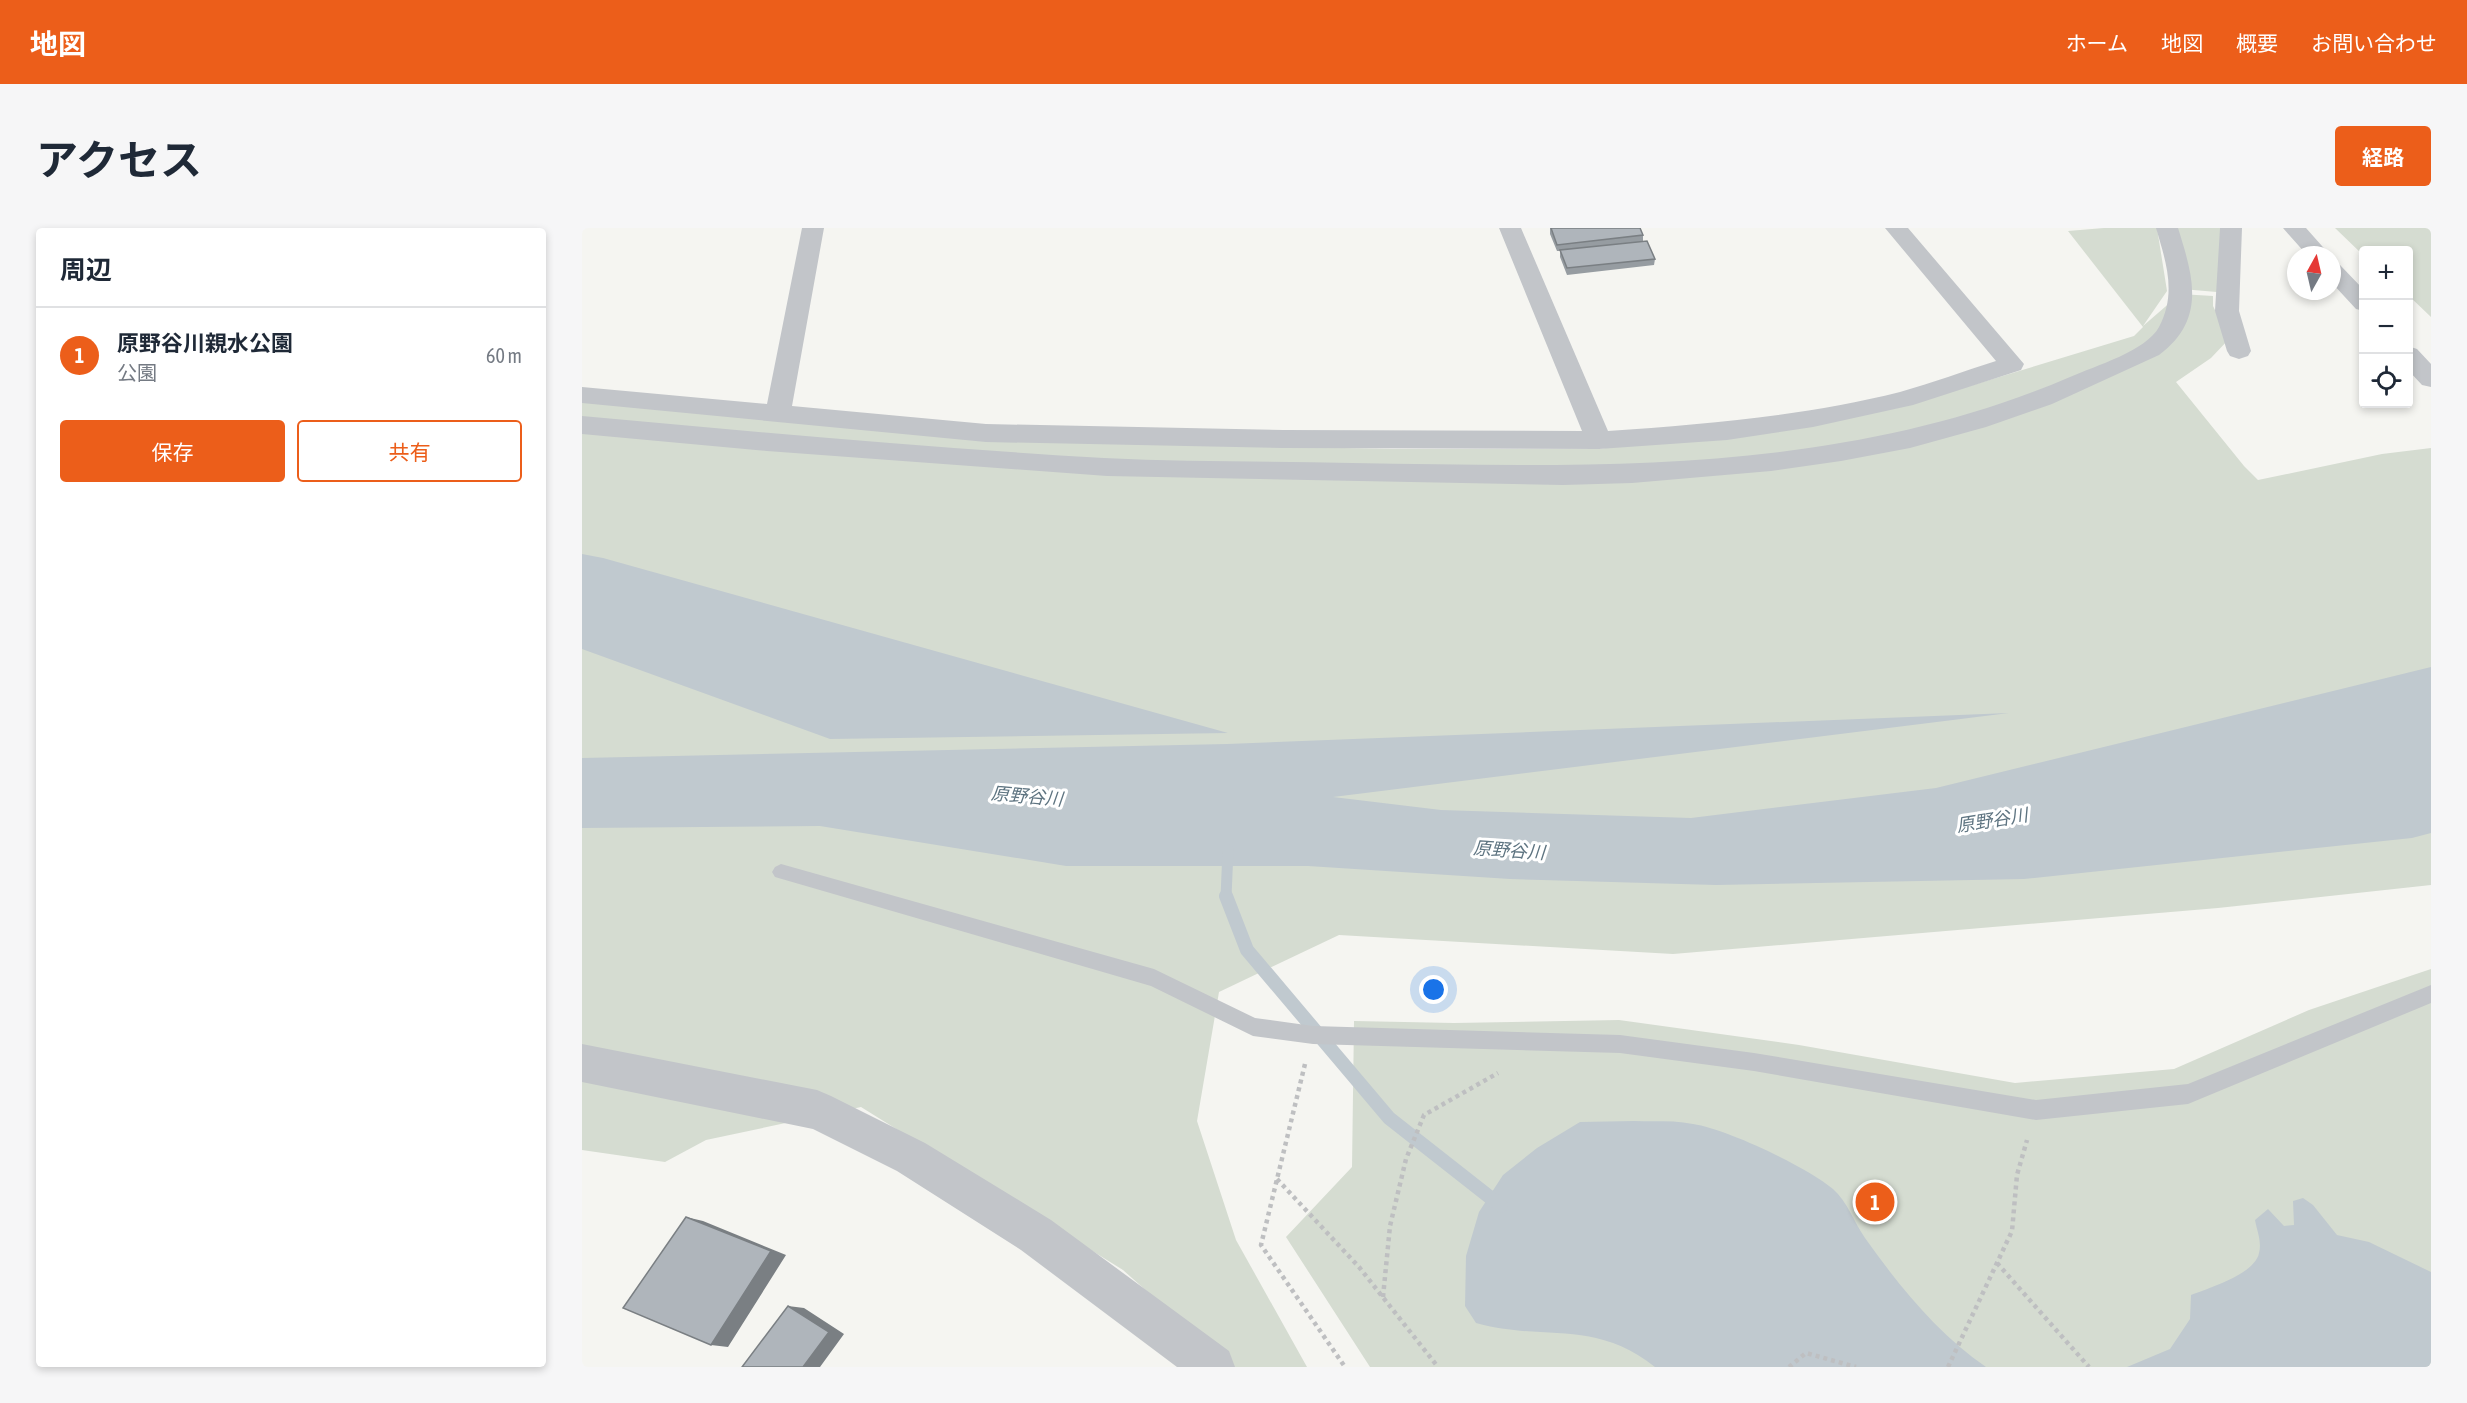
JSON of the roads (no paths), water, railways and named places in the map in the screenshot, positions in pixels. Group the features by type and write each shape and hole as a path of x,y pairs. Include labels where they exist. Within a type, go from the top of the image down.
{"street":[{"path":"778,413 813,228"},
{"path":"1510,228 1599,440"},
{"path":"582,395 986,433 1282,439 1599,440 1727,431 1813,418 1904,399 2012,364 1896,228"},
{"path":"582,425 767,442 1107,467 1563,476 1637,474 1767,464 1896,442 2003,414 2083,382 2150,350 2169,330 2182,290 2167,228"},
{"path":"2231,228 2227,311 2238,351"},
{"path":"2341,280 2360,300"},
{"path":"2182,290 2228,299"},
{"path":"2413,359 2431,379"},
{"path":"582,1063 817,1110 911,1157 1036,1235 1213,1367"}],"lane":[{"path":"781,872 1154,978 1253,1027 1313,1035 1620,1044 1754,1062 2036,1110 2188,1094 2431,994"}],"water":[{"path":"582,554 1228,733 830,739 582,649"},
{"name":"原野谷川","path":"2431,667 2431,833 2412,838 2024,879 1716,885 1510,879 1308,866 1066,866 820,826 582,828 582,758 1227,744 2009,713 1333,797 1441,810 1691,818 1936,788"},
{"path":"1580,1122 1678,1122 1708,1127 1766,1150 1821,1180 1842,1200 1865,1238 1920,1308 1952,1340 1986,1367 1655,1367 1632,1352 1610,1342 1568,1334 1524,1331 1476,1323 1465,1306 1466,1256 1479,1212 1503,1175 1537,1148"},
{"path":"2303,1198 2313,1205 2337,1235 2369,1242 2431,1272 2431,1367 2127,1367 2170,1349 2190,1319 2191,1295 2240,1274 2256,1261 2260,1245 2255,1220 2268,1209 2284,1226 2294,1225 2293,1201"}],"waterway":[{"path":"1226,896 1228,850"},
{"path":"1226,896 1247,950 1389,1118 1501,1206"}],"place":[{"name":"原野谷川親水公園","path":"1875,1202"}]}
